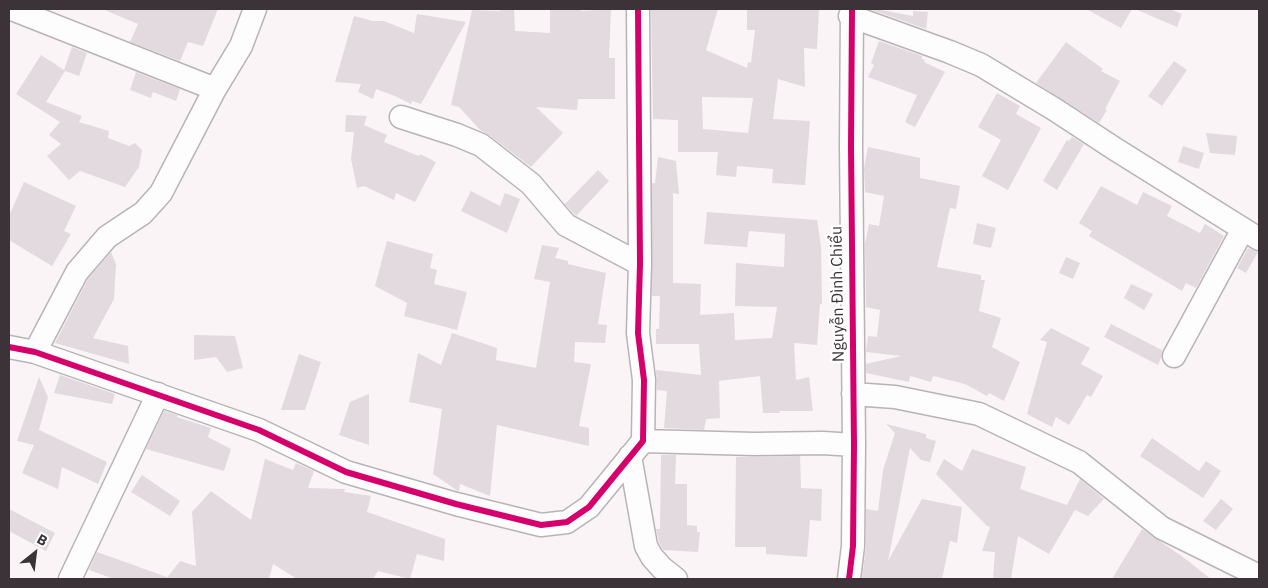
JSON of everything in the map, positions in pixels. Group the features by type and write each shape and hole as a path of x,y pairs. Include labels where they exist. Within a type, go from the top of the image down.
{"street":[{"path":"12,9 215,89"},
{"path":"35,352 77,272 107,237 143,213 161,192 215,89 241,46 255,9"},
{"path":"638,9 640,264 638,333 644,380 637,449 646,546 652,557 676,579"},
{"path":"851,13 981,65 1251,234 1174,356"},
{"name":"Nguyễn Đình Chiểu","path":"849,579 853,546 854,445 851,13"},
{"path":"401,117 481,144 531,184 566,225 640,264"},
{"path":"9,347 35,352 259,430 346,472 541,526 567,522 589,507 637,449 754,444 823,443 854,445"},
{"path":"70,579 158,394"},
{"path":"853,394 895,397 978,414 1079,462 1162,528 1259,576"}],"building":[{"path":"102,9 218,9 203,46 188,42 180,61 130,42 138,24"},
{"path":"500,9 514,9 515,31 550,33 550,9 581,9 581,11 611,9 609,58 615,58 615,99 578,99 577,110 536,107 563,133 531,167 480,130 459,107 451,105 472,10 500,11"},
{"path":"651,9 718,9 706,50 747,68 748,62 751,63 755,30 747,30 747,9 819,9 817,49 804,48 805,87 778,79 773,119 810,121 805,185 772,183 773,169 737,166 736,177 716,175 718,152 678,152 678,120 653,119","holes":["702,97 753,98 748,133 703,129"]},
{"path":"869,9 913,16 913,11 928,12 926,29"},
{"path":"1086,9 1132,9 1121,28"},
{"path":"1135,9 1170,9 1182,14 1177,27"},
{"path":"417,14 466,22 421,104 412,101 411,104 376,89 373,99 358,92 361,84 335,82 354,16 373,21 384,21 414,33"},
{"path":"879,41 922,56 922,59 925,60 924,62 945,72 915,127 905,122 917,95 868,77 874,65 871,63"},
{"path":"1066,42 1103,69 1101,71 1120,81 1099,123 1036,83"},
{"path":"72,47 87,53 79,76 65,71 46,102 82,116 79,122 109,131 108,138 129,146 135,143 142,150 139,167 125,187 80,171 69,180 47,156 61,144 49,135 60,122 16,94 41,55 64,70"},
{"path":"1174,61 1187,70 1162,106 1148,96"},
{"path":"136,72 180,89 176,101 153,92 151,98 130,90"},
{"path":"997,93 1020,106 1016,114 1041,128 1008,190 982,176 1001,140 978,127"},
{"path":"346,115 367,116 364,125 387,135 384,142 419,156 420,154 436,162 415,202 396,193 394,200 364,186 357,188 351,159 354,132 345,132"},
{"path":"1206,133 1237,136 1235,155 1210,153"},
{"path":"1072,137 1084,144 1057,190 1043,181 1067,140 1069,141"},
{"path":"1183,146 1204,153 1199,169 1178,162"},
{"path":"868,147 920,158 920,178 960,186 956,209 950,208 937,267 981,275 981,280 985,280 979,311 1001,318 992,347 1020,362 1004,401 989,393 987,396 965,384 933,376 931,382 910,376 909,382 866,373 866,364 901,356 866,352 868,336 877,337 880,310 866,307 865,244 869,224 879,226 884,196 865,192 864,168"},
{"path":"658,157 676,161 679,194 673,193 673,283 701,284 700,315 734,313 735,340 772,338 777,307 735,306 736,263 784,267 785,234 749,231 747,247 704,244 707,212 817,220 821,246 822,304 820,304 817,345 794,343 796,380 809,377 813,411 763,413 760,376 719,381 720,418 706,419 704,430 664,428 667,391 657,390 656,370 701,375 699,344 656,344 656,329 659,329 660,296 652,296 652,183 655,183"},
{"path":"598,170 609,181 576,216 565,204"},
{"path":"24,182 76,206 64,231 71,234 52,266 9,240 9,216"},
{"path":"1101,186 1137,205 1143,192 1172,206 1167,216 1200,233 1205,224 1224,236 1196,288 1186,283 1182,291 1089,236 1092,231 1079,223"},
{"path":"471,191 500,206 505,193 520,199 507,233 461,211"},
{"path":"977,223 996,228 991,248 973,244"},
{"path":"387,241 433,254 430,268 437,270 434,284 467,292 457,330 404,316 407,303 375,286"},
{"path":"542,245 559,248 555,258 568,261 568,264 606,273 598,324 607,325 605,343 575,342 574,362 591,364 579,426 589,428 589,446 497,425 490,496 460,484 458,491 433,474 442,409 409,402 418,353 441,365 452,333 497,348 496,360 536,368 550,282 534,279"},
{"path":"1248,248 1258,252 1246,273 1237,268"},
{"path":"111,252 116,264 114,299 93,338 128,346 129,364 55,343 88,279"},
{"path":"1066,257 1080,263 1073,279 1059,273"},
{"path":"1131,284 1153,294 1144,310 1124,298"},
{"path":"1111,324 1162,350 1158,365 1104,337"},
{"path":"1051,328 1090,348 1081,364 1103,376 1091,397 1087,395 1069,425 1056,417 1052,427 1027,414 1047,342 1040,340"},
{"path":"194,335 235,336 243,368 227,372 216,357 194,360"},
{"path":"299,354 321,362 305,410 281,410"},
{"path":"60,375 115,394 112,404 54,393"},
{"path":"39,377 48,397 39,430 107,462 98,484 62,467 58,489 22,473 34,445 17,441"},
{"path":"369,394 369,445 339,435 350,402"},
{"path":"164,411 211,428 208,437 231,449 224,471 146,449"},
{"path":"886,424 926,434 926,438 936,441 930,462 921,460 910,448 888,561 922,499 962,507 957,543 950,541 942,579 862,579 866,546 866,509 878,511 883,470 895,433"},
{"path":"1152,438 1199,471 1206,461 1221,471 1203,498 1140,456"},
{"path":"972,449 1026,467 1020,489 1067,505 1080,479 1104,499 1088,516 1075,510 1049,554 1018,536 1011,579 993,579 995,552 982,551 990,527 936,474 944,459 962,471"},
{"path":"661,455 676,455 675,484 687,484 687,525 697,526 697,532 700,532 698,552 663,550 659,542 656,529 660,529"},
{"path":"800,456 801,488 822,489 821,521 810,520 807,557 766,554 766,547 735,547 736,457"},
{"path":"265,459 293,470 296,463 314,471 308,488 345,489 344,492 371,496 367,512 445,539 444,561 417,554 410,579 378,571 373,579 297,579 273,564 269,579 166,579 180,561 196,566 192,512 211,491 251,520"},
{"path":"142,475 180,501 170,516 131,492"},
{"path":"1221,499 1233,509 1216,530 1203,521"},
{"path":"9,509 55,533 46,551 9,531"},
{"path":"1142,529 1183,557 1211,579 1112,579"},
{"path":"97,552 167,577 166,579 114,579 89,570"}],"cycle path":[{"path":"9,347 35,352 259,430 346,472 456,504 541,525 567,522 589,507 643,441 644,380 638,333 640,264 638,9"},
{"path":"849,579 853,546 854,445 851,146 852,9"}]}
